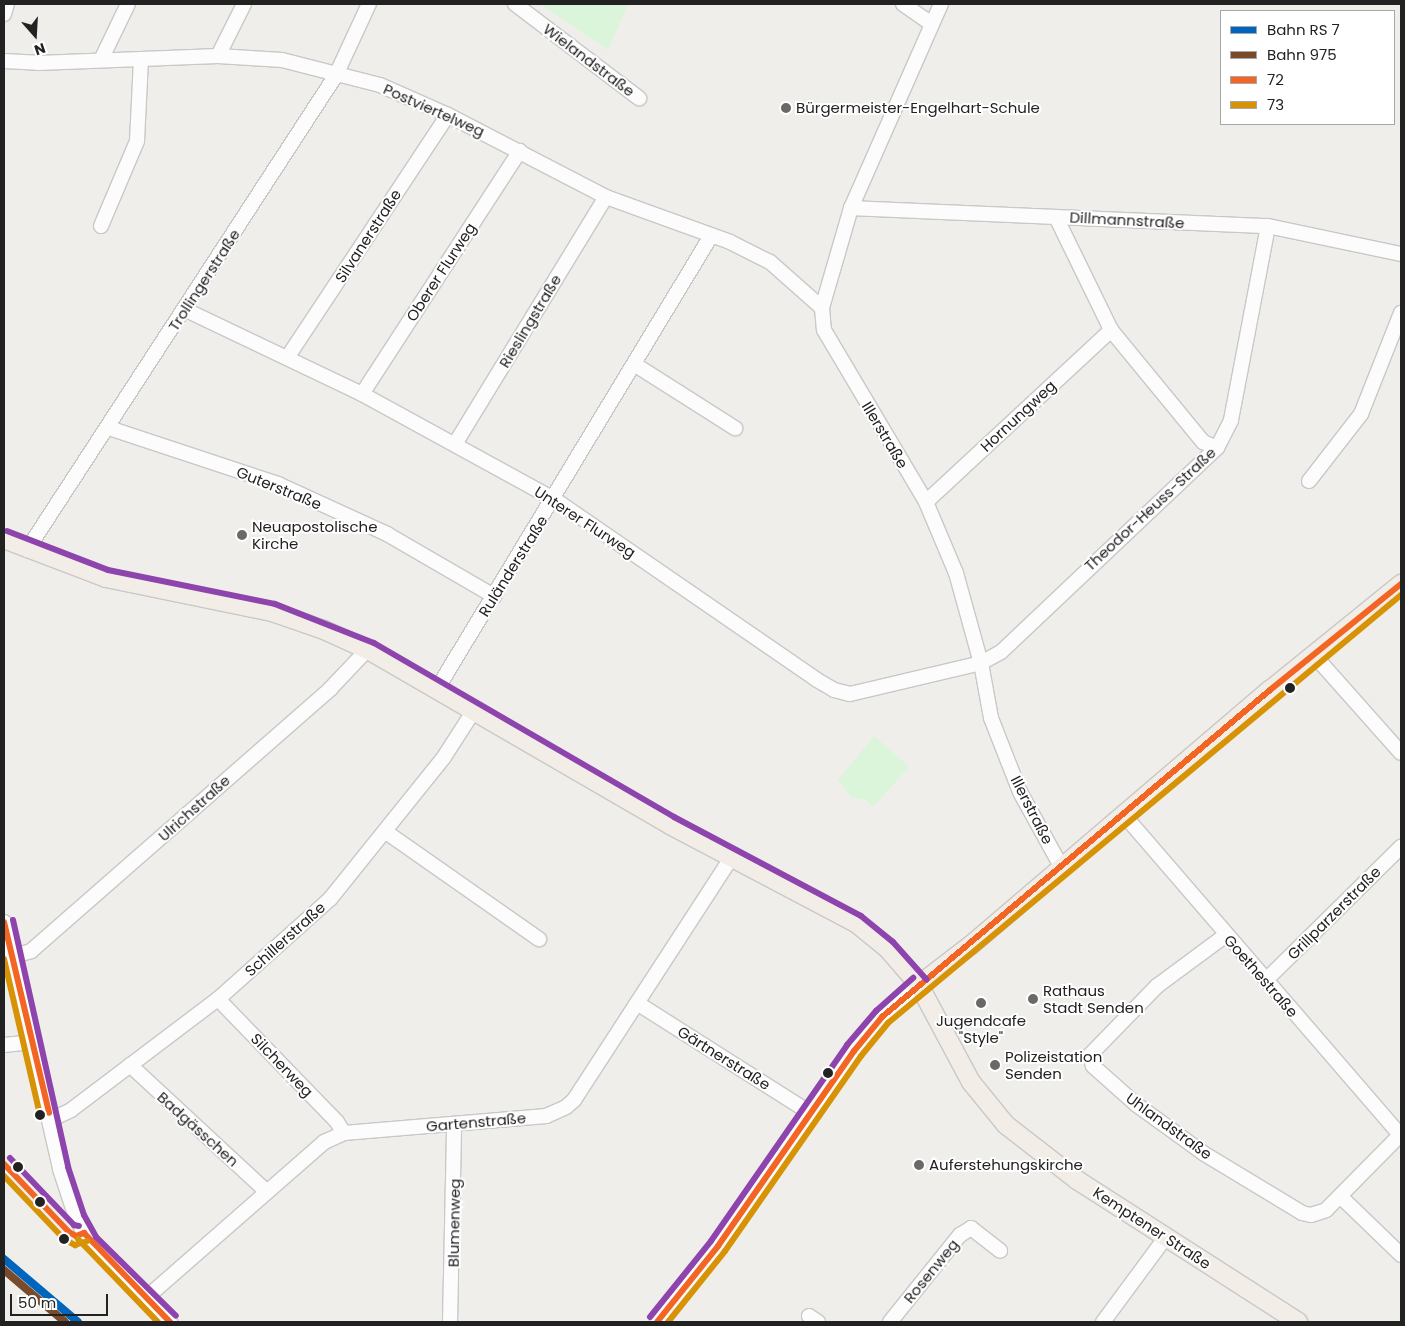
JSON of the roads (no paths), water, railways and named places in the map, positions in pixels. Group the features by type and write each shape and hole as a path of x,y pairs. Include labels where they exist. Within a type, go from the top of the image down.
{"main road":[{"name":"Kemptener Straße","path":"4,539 27,550 126,583 272,612 367,650 732,858 856,923 887,948 919,985 972,1082 1006,1125 1078,1180 1298,1322"},
{"path":"919,985 1062,868 1313,654 1401,584"}],"street":[{"path":"4,14 7,4"},
{"path":"101,60 128,4"},
{"path":"218,56 244,4"},
{"name":"Trollingerstraße","path":"27,550 186,310 336,76 369,4"},
{"name":"Wielandstraße","path":"515,4 639,98"},
{"path":"903,4 932,24"},
{"name":"Illerstraße","path":"941,4 851,208 822,308 824,330 926,502 956,573 981,663 991,718 1020,792 1062,868"},
{"name":"Postviertelweg","path":"4,61 218,56 282,60 336,76 380,86 448,115 606,197 730,242 770,262 822,308"},
{"path":"101,226 137,141 141,59"},
{"name":"Silvanerstraße","path":"287,358 448,115"},
{"name":"Oberer Flurweg","path":"362,394 520,151"},
{"name":"Rieslingstraße","path":"455,444 606,197"},
{"name":"Dillmannstraße","path":"851,208 1268,226 1401,254"},
{"path":"1056,217 1111,330 1203,442 1217,448"},
{"name":"Theodor-Heuss-Straße","path":"981,663 1001,652 1217,448 1231,420 1268,226"},
{"name":"Ruländerstraße","path":"437,689 554,499 711,236"},
{"name":"Unterer Flurweg","path":"186,310 362,394 554,499 834,690 850,694 866,693 981,663"},
{"path":"1309,481 1362,414 1401,313"},
{"name":"Hornungweg","path":"926,502 1111,330"},
{"path":"634,364 735,428"},
{"name":"Guterstraße","path":"109,428 278,484 387,534 494,596"},
{"name":"Ulrichstraße","path":"14,956 31,951 330,689 367,650"},
{"path":"1313,654 1401,754"},
{"name":"Schillerstraße","path":"50,1120 71,1110 218,999 330,899 386,832 444,757 473,712"},
{"name":"Goethestraße","path":"1124,815 1400,1135"},
{"path":"386,832 539,939"},
{"name":"Grillparzerstraße","path":"1266,980 1401,847"},
{"name":"Gartenstraße","path":"146,1298 324,1142 344,1133 546,1116 566,1107 732,858"},
{"path":"4,922 34,1042 60,1169 84,1233 170,1322"},
{"name":"Uhlandstraße","path":"1226,935 1157,986 1090,1055 1093,1066 1137,1105 1203,1153 1302,1213 1311,1215 1326,1210 1400,1135"},
{"path":"657,1322 718,1246 812,1114 854,1051 882,1017 919,985"},
{"name":"Silcherweg","path":"218,999 337,1122 344,1133"},
{"name":"Gärtnerstraße","path":"637,1003 812,1114"},
{"path":"4,1045 34,1042"},
{"name":"Badgässchen","path":"130,1065 267,1192"},
{"name":"Blumenweg","path":"450,1322 454,1124"},
{"path":"1340,1196 1401,1256"},
{"name":"Rosenweg","path":"890,1322 960,1235 972,1228 1000,1251"},
{"path":"1102,1322 1166,1237"}],"rail line":[{"name":"975","path":"4,1270 65,1322"}],"place":[{"name":"Bürgermeister-Engelhart-Schule","path":"786,108"},
{"name":"Neuapostolische Kirche","path":"242,535"},
{"name":"Rathaus Stadt Senden","path":"1033,999"},
{"name":"Jugendcafe \"Style\"","path":"981,1003"},
{"name":"Polizeistation Senden","path":"995,1065"},
{"name":"Auferstehungskirche","path":"919,1165"}]}
